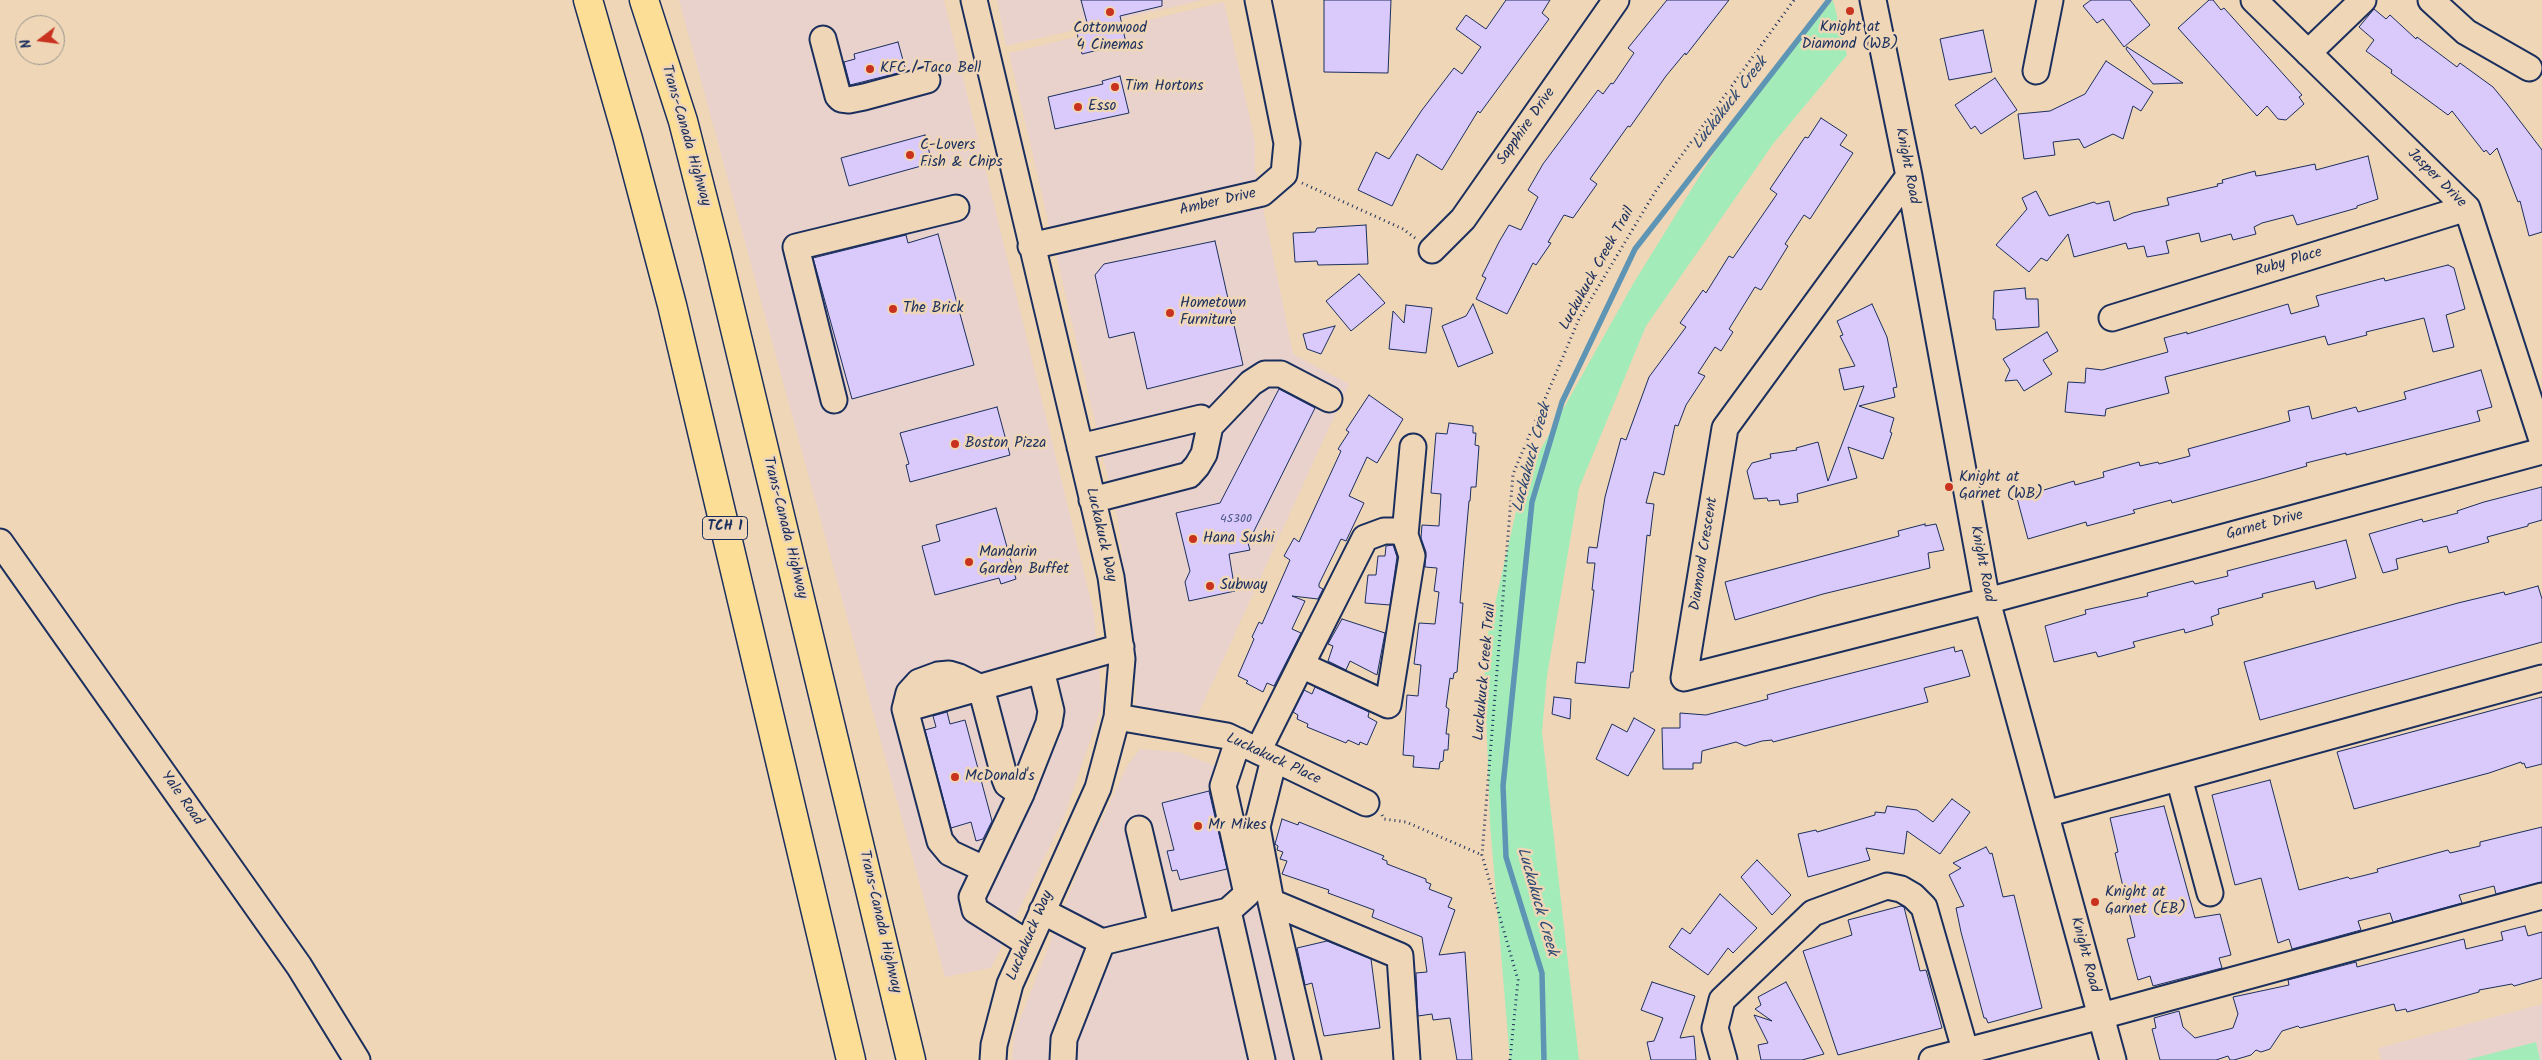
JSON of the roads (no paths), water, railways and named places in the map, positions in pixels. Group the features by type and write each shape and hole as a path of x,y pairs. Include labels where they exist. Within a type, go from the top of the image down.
{"highway":[{"name":"TCH 1","path":"588,0 628,139 672,305 851,1060"},
{"name":"Trans-Canada Highway","path":"644,0 682,121 717,254 912,1060"}],"street":[{"name":"Luckakuck Way","path":"974,0 1111,577 1122,658 1117,717 1098,788 1010,984 994,1045 993,1060"},
{"name":"Amber Drive","path":"1032,246 1262,193 1284,174 1287,143 1258,0"},
{"name":"Sapphire Drive","path":"1432,250 1463,220 1616,0"},
{"name":"Knight Road","path":"1873,0 1909,176 1987,601 2113,1060"},
{"path":"2036,71 2050,0"},
{"name":"Jasper Drive","path":"2254,0 2467,208 2542,440"},
{"path":"2308,53 2363,0"},
{"path":"2431,0 2466,32 2528,68"},
{"path":"823,39 838,96 841,99 849,100 864,97 927,80"},
{"name":"Diamond Crescent","path":"1909,176 1725,428 1684,678 1987,601"},
{"path":"834,400 796,247 956,208"},
{"name":"Ruby Place","path":"2112,318 2467,208"},
{"path":"1092,500 1189,475 1204,454 1210,426 1251,383 1265,374 1281,374 1330,399"},
{"path":"1080,447 1201,418 1210,426"},
{"path":"1301,664 1388,705 1412,556 1405,535 1412,447"},
{"name":"Garnet Drive","path":"1987,601 2542,451"},
{"path":"1042,911 1102,942 1228,911 1247,894 1223,786 1257,750 1365,538 1384,531 1398,531 1405,535"},
{"name":"Yale Road","path":"0,542 299,966 357,1060"},
{"path":"984,869 950,853 940,841 905,709 1121,647"},
{"path":"1027,943 975,910 972,897 1021,794 1051,712 1041,670"},
{"path":"2046,814 2542,678"},
{"path":"981,688 1005,779 1007,784 1021,794"},
{"name":"Luckakuck Place","path":"1117,717 1227,736 1366,804"},
{"path":"1257,750 1257,827 1270,902 1308,1060"},
{"path":"2179,778 2210,893"},
{"path":"1139,829 1162,927"},
{"path":"1724,1060 1715,1028 1722,1000 1814,914 1887,886 1900,889 1913,896 1924,907 1967,1056"},
{"path":"1932,1060 1967,1056 2101,1016 2542,896"},
{"path":"1270,902 1400,956 1407,1060"},
{"path":"1228,911 1262,1060"},
{"path":"1063,1060 1064,1039 1102,942"}],"waterway":[{"name":"Luckakuck Creek","path":"1544,1060 1542,973 1506,857 1503,786 1532,502 1562,402 1635,249 1829,0"}],"place":[{"name":"Knight at Diamond (WB)","path":"1850,11"},
{"name":"Cottonwood 4 Cinemas","path":"1110,12"},
{"name":"KFC / Taco Bell","path":"870,69"},
{"name":"Tim Hortons","path":"1115,87"},
{"name":"Esso","path":"1078,107"},
{"name":"C-Lovers Fish & Chips","path":"910,155"},
{"name":"The Brick","path":"893,309"},
{"name":"Hometown Furniture","path":"1170,313"},
{"name":"Boston Pizza","path":"955,444"},
{"name":"Knight at Garnet (WB)","path":"1949,487"},
{"name":"Hana Sushi","path":"1193,539"},
{"name":"Mandarin Garden Buffet","path":"969,562"},
{"name":"Subway","path":"1210,586"},
{"name":"McDonald's","path":"955,777"},
{"name":"Mr Mikes","path":"1198,826"},
{"name":"Knight at Garnet (EB)","path":"2095,902"}]}
